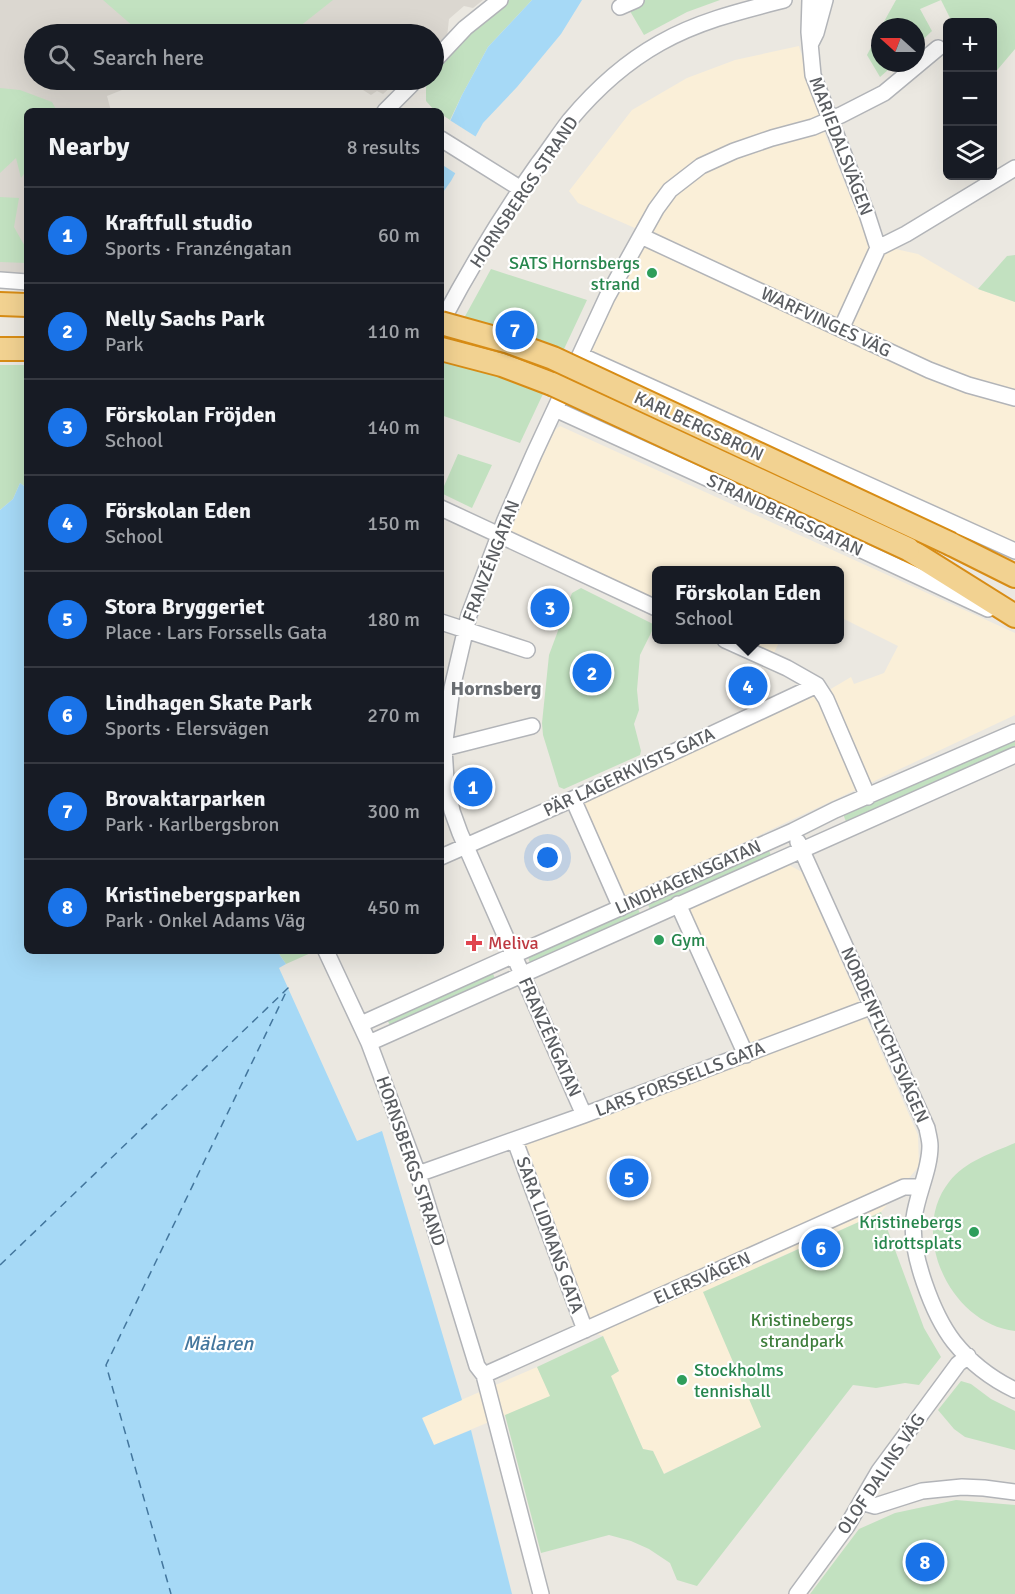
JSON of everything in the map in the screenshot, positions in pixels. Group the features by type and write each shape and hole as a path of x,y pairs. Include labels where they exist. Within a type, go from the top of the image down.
{"highway":[{"path":"0,304 24,305"},
{"name":"KARLBERGSBRON","path":"444,324 509,342 553,358 951,544"},
{"path":"0,349 24,349"},
{"name":"KARLBERGSBRON","path":"444,350 502,364 552,384 908,549"},
{"path":"951,544 1015,564"},
{"path":"951,544 1015,576"},
{"path":"908,549 1015,597"},
{"path":"908,549 1015,616"}],"street":[{"path":"444,50 465,28 500,0"},
{"path":"620,7 636,0"},
{"name":"HORNSBERGS STRAND","path":"444,318 479,254 521,189 570,120 593,94 621,69 661,43 695,26 726,15 784,0"},
{"name":"MARIEDALSVÄGEN","path":"810,0 810,63 813,75 878,248"},
{"name":"MARIEDALSVÄGEN","path":"811,43 825,0"},
{"name":"FRANZÉNGATAN","path":"444,742 452,688 465,630 498,536 607,297 656,209 670,190 701,165 772,138 813,127 884,93 938,48"},
{"path":"393,108 408,90"},
{"path":"444,141 521,189"},
{"path":"841,329 878,248 906,234 1010,171"},
{"name":"WARFVINGES VÄG","path":"641,236 948,378 1015,398"},
{"path":"0,280 24,282"},
{"path":"580,355 1015,551"},
{"name":"STRANDBERGSGATAN","path":"555,409 1015,622"},
{"path":"444,509 652,606"},
{"path":"444,622 527,650"},
{"path":"736,644 788,668 817,685 826,699 868,797"},
{"name":"PÄR LAGERKVISTS GATA","path":"444,856 573,799 817,685"},
{"path":"444,749 532,726"},
{"name":"LINDHAGENSGATAN","path":"361,1024 793,831 835,810 1015,732"},
{"name":"LINDHAGENSGATAN","path":"369,1043 1015,754"},
{"name":"FRANZÉNGATAN","path":"444,759 452,811 465,846 584,1115"},
{"path":"573,799 621,908"},
{"name":"NORDENFLYCHTSVÄGEN","path":"793,831 927,1128 930,1146 926,1172 913,1219 914,1245 921,1273 939,1317 954,1342 993,1378 1015,1390"},
{"path":"678,904 746,1055"},
{"name":"HORNSBERGS STRAND","path":"327,954 369,1043 418,1174 477,1366 484,1375 541,1594"},
{"name":"LARS FORSSELLS GATA","path":"418,1174 514,1141 873,1006"},
{"name":"SARA LIDMANS GATA","path":"514,1141 585,1330"},
{"name":"ELERSVÄGEN","path":"484,1375 904,1187 921,1186"},
{"name":"OLOF DALINS VÄG","path":"797,1594 847,1526 879,1471 958,1364 968,1356"},
{"path":"861,1502 875,1506 922,1491 962,1487 1015,1492"}],"shaded area":[{"path":"0,0 483,0 473,8 464,6 449,19 447,37 444,40 444,24 24,24 24,90 122,90 107,96 110,108 24,108 24,274 0,272"},
{"path":"799,46 825,134 864,231 882,246 918,254 978,289 1015,302 1015,545 585,350 637,229 578,203 569,191 632,110 687,78 735,60"},
{"path":"363,90 388,90 383,94 377,91 371,95"},
{"path":"560,426 1015,633 1015,715 619,901 574,799 814,687 824,693 851,677 854,684 884,673 898,646 844,619 844,566 652,566 652,608 509,542 510,528 555,430"},
{"path":"726,644 778,644 769,664"},
{"path":"787,864 802,872 918,1135 919,1166 881,1212 762,1265 761,1428 663,1474 653,1451 643,1449 610,1376 619,1371 603,1336 585,1330 514,1141 748,1055 682,908"},
{"path":"537,1367 551,1396 434,1445 422,1417"}],"green space":[{"path":"103,0 333,0 303,24 131,24"},
{"path":"506,0 532,0 488,47 450,120 444,116 444,108 432,108 426,101 426,90 444,90 444,60"},
{"path":"629,0 720,0 687,12 644,35 627,6"},
{"path":"896,0 941,0 920,9 925,18 886,18"},
{"path":"941,0 1015,0 1015,49 997,70 997,18 950,18"},
{"path":"925,18 932,31 925,38"},
{"path":"871,47 871,62 867,55"},
{"path":"0,88 20,90 52,102 55,108 24,108 24,174 21,178 16,158 0,173"},
{"path":"0,197 19,198 14,227 24,245 24,263 0,262"},
{"path":"1015,255 1015,302 978,289 1007,256"},
{"path":"491,269 587,300 520,443 444,416 444,355"},
{"path":"0,365 24,365 24,486 20,483 13,499 0,510"},
{"path":"458,454 492,465 472,508 444,494 444,486"},
{"path":"581,588 652,624 652,631 640,655 637,690 639,710 634,724 640,755 564,789 559,787 543,735 542,723 549,655 572,593"},
{"path":"1015,737 1015,749 847,824 843,814"},
{"path":"768,848 772,858 651,912 647,902"},
{"path":"637,906 641,916 530,963 529,955"},
{"path":"279,954 308,954 286,964"},
{"path":"492,971 496,981 391,1028 387,1019"},
{"name":"Kristinebergs idrottsplats","path":"1015,1143 1015,1331 992,1325 972,1312 955,1294 943,1273 935,1250 933,1226 937,1203 955,1175 979,1158"},
{"name":"Kristinebergs strandpark","path":"881,1212 924,1328 941,1357 919,1385 905,1383 876,1388 853,1385 697,1586 677,1580 670,1563 649,1549 609,1535 541,1553 505,1415 550,1396 537,1367 603,1336 619,1371 611,1376 643,1449 653,1451 664,1474 761,1427 703,1292"},
{"path":"961,1381 971,1384 991,1399 1015,1411 1015,1450 965,1437 954,1429 938,1410"},
{"path":"956,1500 1015,1505 1015,1594 810,1594 859,1529 895,1513"}],"water":[{"path":"532,0 582,0 561,34 517,87 483,123 444,191 444,134 488,47"},
{"name":"Mälaren","path":"20,483 24,486 24,954 279,954 286,964 279,968 357,1141 382,1131 462,1400 422,1418 434,1445 471,1430 512,1594 0,1594 0,510 13,499"}],"pier":[{"path":"448,119 478,138 458,175 444,166 444,128"}],"ferry route":[{"path":"0,1265 288,988 106,1365 171,1594"}],"place":[{"name":"SATS Hornsbergs strand","path":"652,273"},
{"name":"Brovaktarparken","path":"515,330"},
{"name":"Förskolan Fröjden","path":"550,608"},
{"name":"Nelly Sachs Park","path":"592,673"},
{"name":"Förskolan Eden","path":"748,686"},
{"name":"Kraftfull studio","path":"473,787"},
{"name":"Gym","path":"659,940"},
{"name":"Meliva","path":"474,943"},
{"name":"Stora Bryggeriet","path":"629,1178"},
{"name":"Kristinebergs idrottsplats","path":"974,1232"},
{"name":"Lindhagen Skate Park","path":"821,1248"},
{"name":"Stockholms tennishall","path":"682,1380"},
{"name":"Kristinebergsparken","path":"925,1562"}],"district":[{"name":"Hornsberg","path":"496,688"}]}
